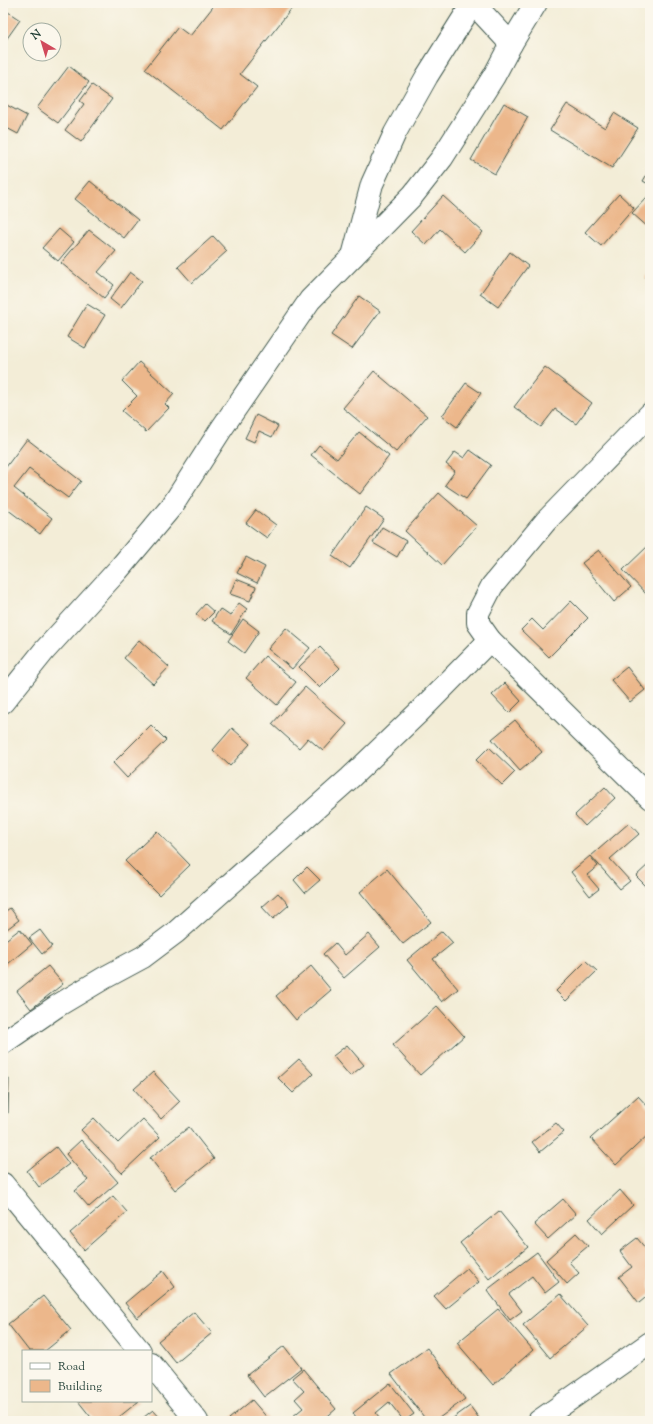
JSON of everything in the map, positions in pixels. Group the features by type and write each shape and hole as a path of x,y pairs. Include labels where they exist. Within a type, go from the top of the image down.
{"street":[{"path":"353,257 372,184 395,133 427,76 473,3 511,44"},
{"path":"3,702 44,652 118,570 172,506 222,428 310,300 413,195 442,158 494,76 511,44 536,3"},
{"path":"647,424 546,521 492,586 478,613 478,624 490,640 650,798"},
{"path":"3,1043 57,1006 104,978 143,958 175,933 350,778 425,706 490,640"},
{"path":"3,1184 139,1350"},
{"path":"539,1421 650,1343"},
{"path":"152,1365 197,1421"}],"building":[{"path":"216,3 296,3 240,74 257,87 223,130 145,69 178,27 190,36"},
{"path":"5,10 20,20 3,44 3,13"},
{"path":"69,66 89,82 58,123 37,108"},
{"path":"92,85 112,99 81,142 65,130 84,104 80,101"},
{"path":"3,103 27,116 18,134 3,126"},
{"path":"504,103 528,117 495,174 471,160"},
{"path":"567,104 605,128 614,113 638,128 612,168 550,130"},
{"path":"3,144 7,147 3,155"},
{"path":"650,169 650,185 643,181"},
{"path":"90,181 138,220 124,238 75,199"},
{"path":"619,194 634,208 601,246 585,232"},
{"path":"443,196 483,232 465,252 440,229 426,245 411,231"},
{"path":"647,197 650,200 650,229 632,213"},
{"path":"59,229 74,242 58,261 42,248"},
{"path":"89,230 116,251 98,272 114,285 104,298 61,263"},
{"path":"213,236 227,251 192,283 178,267"},
{"path":"510,252 528,266 498,307 480,294"},
{"path":"130,272 142,281 121,308 110,299"},
{"path":"650,272 650,282 645,278"},
{"path":"359,296 380,311 352,349 331,335"},
{"path":"87,304 105,315 85,348 67,337"},
{"path":"139,362 174,394 165,404 169,408 146,432 122,411 137,396 122,381"},
{"path":"545,367 592,403 576,424 555,409 541,427 514,407"},
{"path":"374,371 427,416 396,452 343,408"},
{"path":"466,383 481,393 457,427 442,416"},
{"path":"256,415 278,426 272,437 259,431 254,442 245,438"},
{"path":"359,432 389,456 360,494 311,455 319,445 337,459"},
{"path":"27,439 81,481 68,498 29,469 14,488 52,518 40,534 3,506 3,471"},
{"path":"470,450 491,465 466,499 445,485 455,471 446,464 455,452 464,458"},
{"path":"439,493 477,526 442,565 405,531"},
{"path":"366,507 384,519 350,568 332,556"},
{"path":"256,510 276,525 267,538 246,523"},
{"path":"382,527 406,541 397,557 373,543"},
{"path":"650,544 650,595 649,597 623,570"},
{"path":"599,550 631,587 614,602 582,563"},
{"path":"246,557 265,567 257,583 237,573"},
{"path":"236,579 256,587 250,601 230,594"},
{"path":"571,601 588,618 549,657 521,630 532,619 543,630"},
{"path":"239,603 247,609 231,634 212,621 220,609 230,616"},
{"path":"205,604 214,612 205,621 196,614"},
{"path":"243,619 259,631 244,653 228,641"},
{"path":"286,628 310,648 292,669 268,649"},
{"path":"139,640 169,667 153,684 124,658"},
{"path":"320,647 340,668 320,688 299,667"},
{"path":"265,656 296,682 277,705 246,678"},
{"path":"627,667 645,690 630,702 611,680"},
{"path":"505,683 521,701 509,713 492,695"},
{"path":"305,687 347,724 323,751 308,738 299,748 272,724"},
{"path":"515,720 542,752 520,771 492,739"},
{"path":"151,725 166,740 127,778 113,763"},
{"path":"232,728 250,744 230,766 213,750"},
{"path":"489,747 515,772 502,785 476,760"},
{"path":"605,787 615,798 585,826 575,815"},
{"path":"629,823 639,834 610,859 630,881 620,889 591,856"},
{"path":"157,831 190,865 159,895 125,861"},
{"path":"590,856 598,866 587,875 599,889 590,896 571,872"},
{"path":"650,863 650,886 648,888 636,876"},
{"path":"307,867 320,880 305,893 294,880"},
{"path":"387,869 431,922 403,944 360,892"},
{"path":"278,893 289,905 273,919 262,907"},
{"path":"10,908 19,920 3,932 3,913"},
{"path":"20,929 32,944 3,968 3,942"},
{"path":"40,930 52,946 42,954 29,938"},
{"path":"442,931 453,943 433,959 458,989 442,1002 407,960"},
{"path":"369,934 380,947 344,978 323,954 335,943 345,955"},
{"path":"586,961 597,971 566,1001 556,991"},
{"path":"48,966 63,984 31,1009 17,991"},
{"path":"311,966 331,990 296,1020 276,996"},
{"path":"437,1006 464,1036 420,1075 393,1045"},
{"path":"347,1045 364,1065 350,1076 333,1056"},
{"path":"299,1059 313,1074 293,1093 278,1078"},
{"path":"153,1072 180,1101 161,1119 134,1089"},
{"path":"3,1079 9,1079 8,1113 3,1113"},
{"path":"638,1096 650,1109 650,1133 616,1165 591,1138"},
{"path":"94,1118 118,1143 143,1119 160,1137 122,1173 81,1130"},
{"path":"556,1123 564,1132 540,1152 532,1142"},
{"path":"189,1127 214,1159 175,1190 150,1158"},
{"path":"81,1140 118,1182 89,1207 75,1191 88,1180 66,1154"},
{"path":"56,1147 69,1164 39,1187 27,1171"},
{"path":"620,1190 633,1205 602,1234 589,1219"},
{"path":"650,1194 650,1203 646,1198"},
{"path":"113,1196 127,1212 84,1250 70,1233"},
{"path":"563,1199 576,1214 548,1239 534,1224"},
{"path":"499,1211 528,1247 489,1279 460,1243"},
{"path":"576,1233 588,1246 569,1262 579,1273 567,1284 546,1260"},
{"path":"637,1238 650,1254 650,1294 639,1303 619,1277 632,1267 620,1251"},
{"path":"537,1252 559,1282 545,1293 532,1276 509,1294 522,1311 510,1320 487,1290"},
{"path":"467,1268 479,1282 446,1309 434,1296"},
{"path":"163,1271 175,1287 137,1318 125,1303"},
{"path":"560,1294 588,1326 550,1358 523,1325"},
{"path":"43,1296 71,1330 46,1350 28,1350 8,1324"},
{"path":"498,1309 533,1350 493,1385 457,1343"},
{"path":"194,1312 212,1333 176,1363 158,1341"},
{"path":"284,1346 301,1368 264,1397 247,1375"},
{"path":"427,1348 465,1399 435,1421 427,1421 391,1374"},
{"path":"303,1369 336,1409 322,1421 287,1421 303,1408 295,1399 304,1391 292,1378"},
{"path":"390,1383 414,1414 404,1421 389,1402 376,1413 382,1421 359,1421 353,1413"},
{"path":"252,1400 270,1421 231,1421 229,1419"},
{"path":"79,1402 138,1402 114,1421 94,1421"},
{"path":"470,1406 481,1421 449,1421"},
{"path":"153,1410 163,1421 139,1421"}]}
